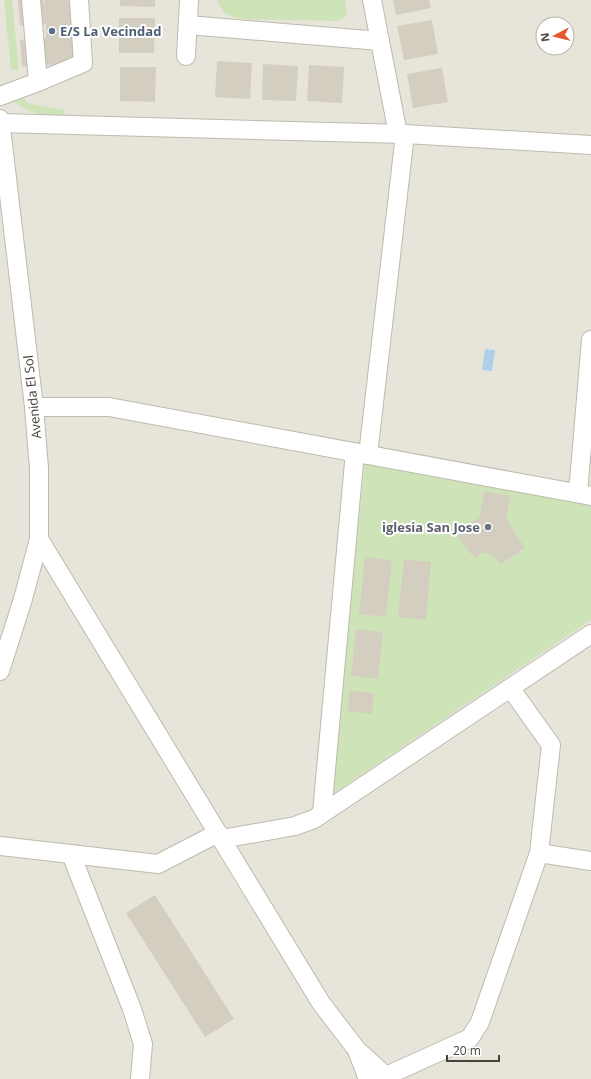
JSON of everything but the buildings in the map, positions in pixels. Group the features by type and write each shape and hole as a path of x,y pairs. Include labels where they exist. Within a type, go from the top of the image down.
{"street":[{"path":"31,0 38,82"},
{"path":"0,96 83,63 79,0"},
{"path":"186,56 189,0"},
{"path":"322,813 362,454 402,134 372,0"},
{"path":"188,25 380,41"},
{"name":"Avenida El Sol","path":"0,119 34,407 39,468 39,539 23,599 0,671"},
{"path":"0,124 402,134 591,145"},
{"path":"34,407 109,407 585,494 591,340"},
{"path":"39,539 321,1003 357,1050 387,1078 470,1038 480,1022 539,853 551,745 511,689"},
{"path":"0,846 158,864 220,836 295,826 314,819 511,689 591,634"},
{"path":"539,853 591,861"},
{"path":"71,854 132,1009 143,1044 140,1079"},
{"path":"357,1050 368,1079"}],"shaded area":[{"path":"0,0 591,0 591,1079 0,1079"}],"green space":[{"path":"4,0 12,0 19,70 11,70"},
{"path":"217,0 345,0 347,14 339,21 242,19 226,14"},
{"path":"22,96 27,103 64,110 64,116 31,112 19,106 14,101"},
{"path":"365,461 591,502 591,620 331,795"}],"water":[{"path":"485,349 495,350 492,371 482,370"}],"place":[{"name":"E/S La Vecindad","path":"52,31"},
{"name":"iglesia San Jose","path":"488,527"}]}
